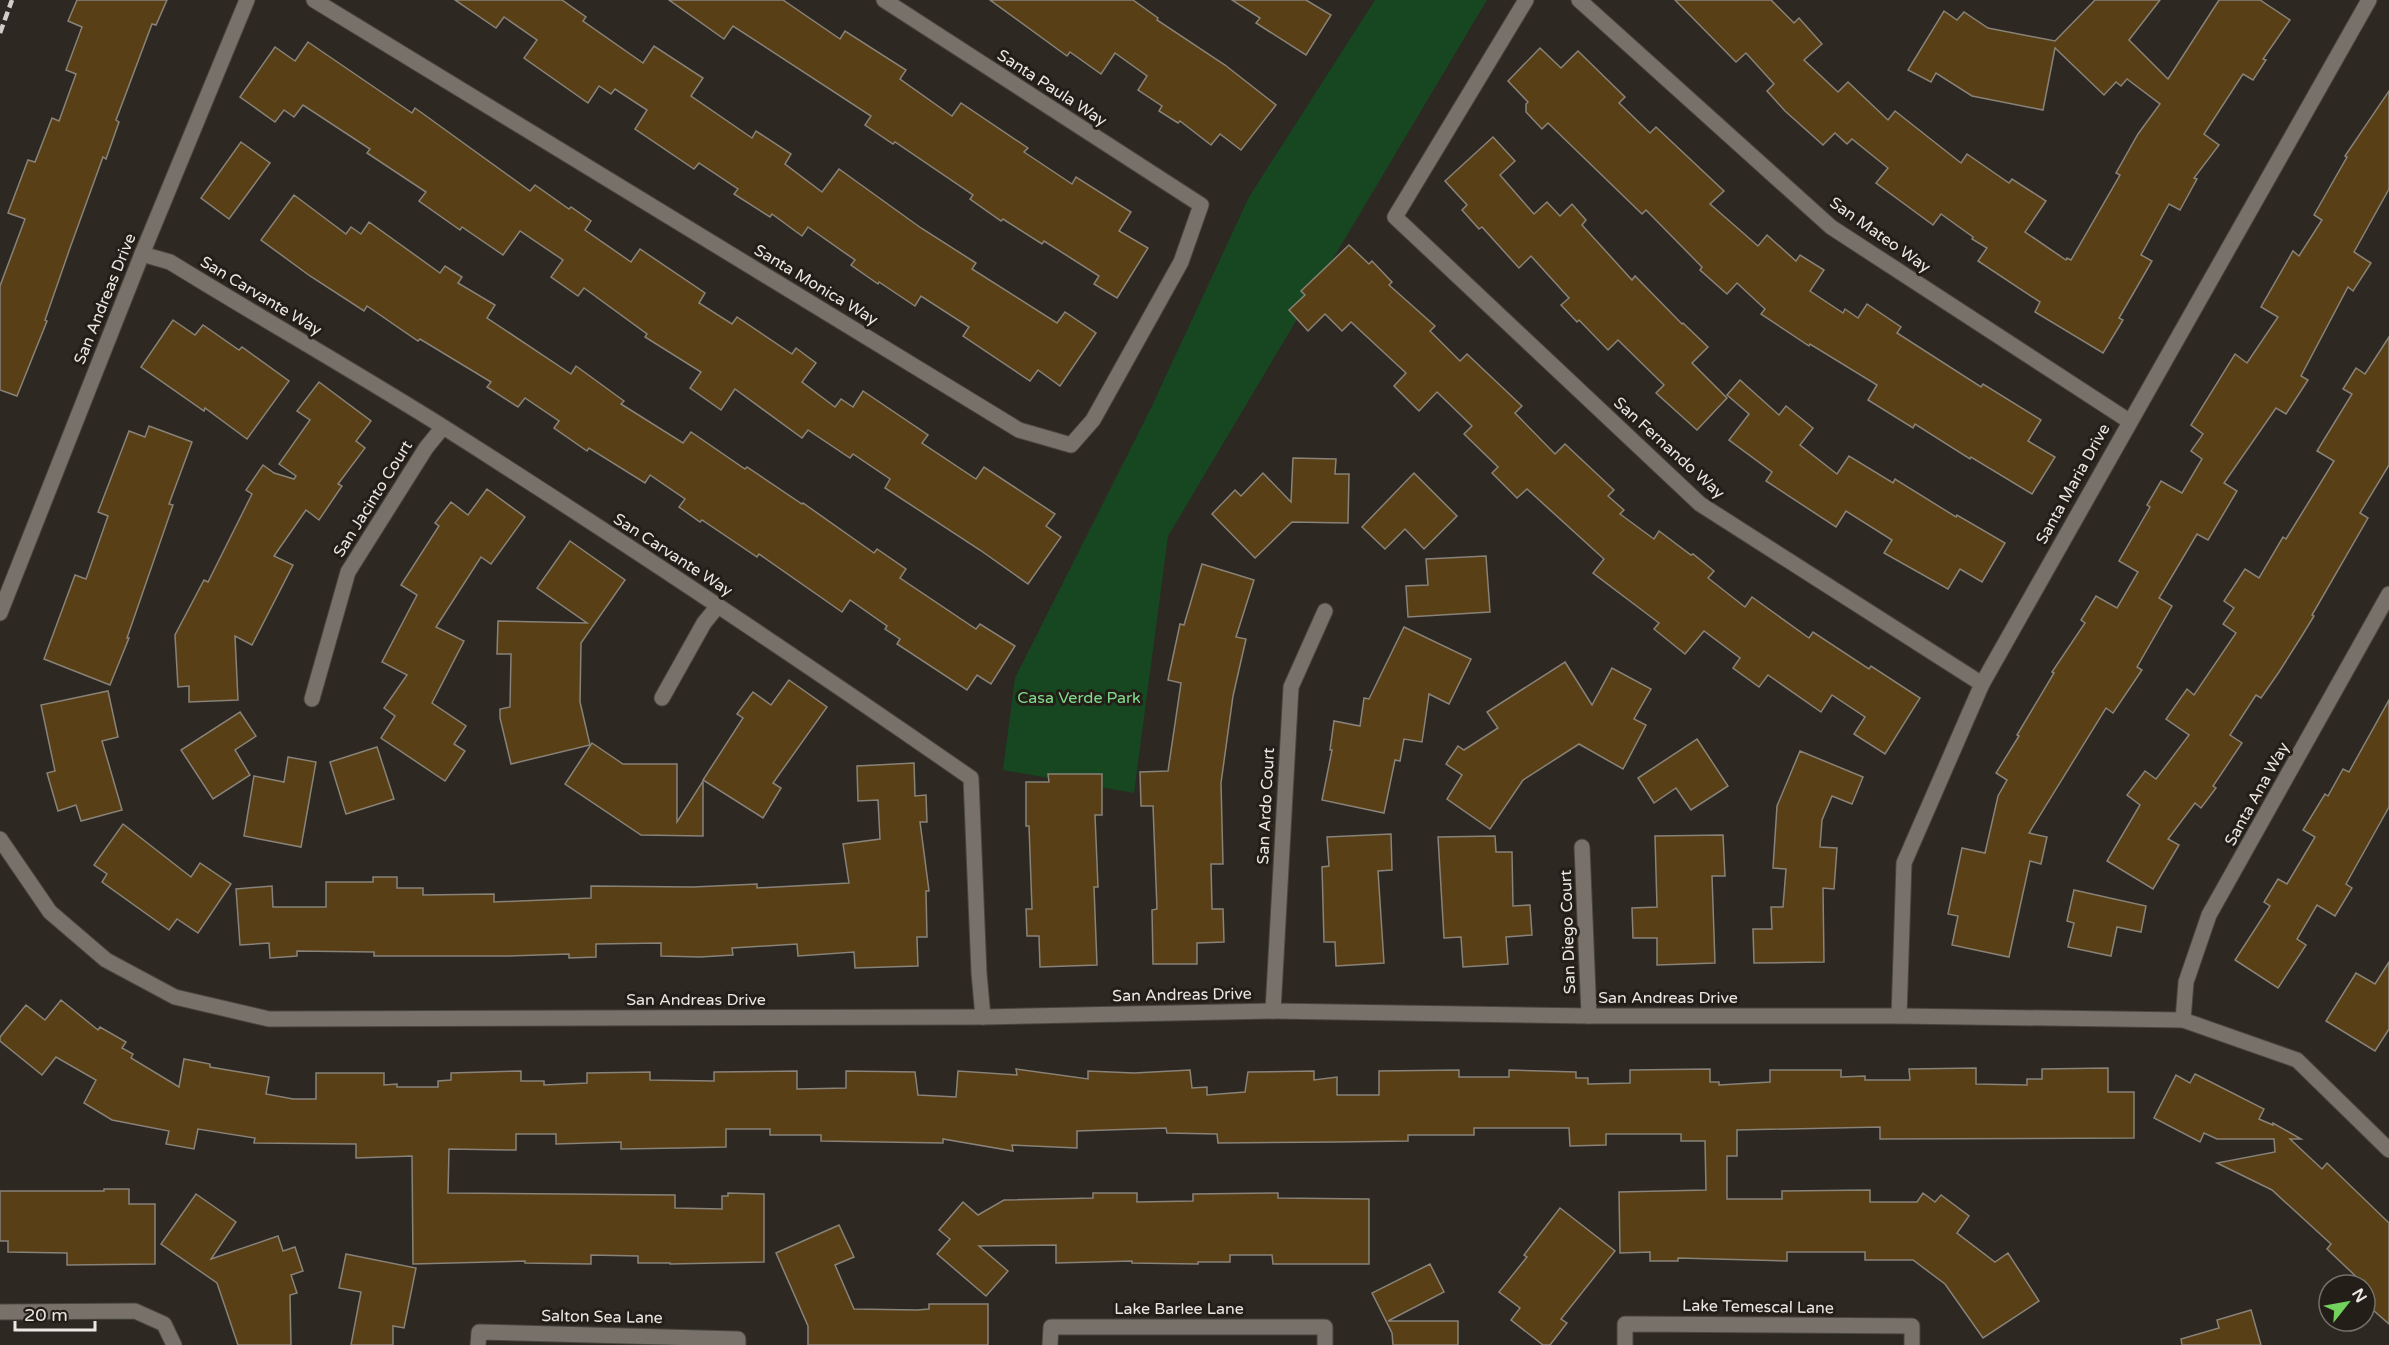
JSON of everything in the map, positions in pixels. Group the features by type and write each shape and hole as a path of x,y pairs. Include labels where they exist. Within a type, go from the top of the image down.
{"street":[{"name":"San Andreas Drive","path":"0,613 142,254 247,0"},
{"name":"Santa Monica Way","path":"314,0 1019,430 1071,445 1093,420 1181,262 1201,205"},
{"name":"Santa Paula Way","path":"884,0 1201,205"},
{"name":"San Fernando Way","path":"1526,0 1395,217 1700,504 1982,684"},
{"name":"San Mateo Way","path":"1579,0 1831,226 2129,421"},
{"name":"Santa Maria Drive","path":"1899,1016 1905,863 1982,684 2129,421 2370,0"},
{"name":"San Carvante Way","path":"142,254 170,262 443,427 718,606 971,778 983,1017"},
{"name":"San Jacinto Court","path":"312,699 348,572 426,448 443,427"},
{"name":"Santa Ana Way","path":"2184,1020 2186,982 2210,915 2389,594"},
{"path":"662,698 704,623 718,606"},
{"name":"San Ardo Court","path":"1273,1011 1291,687 1325,611"},
{"name":"San Andreas Drive","path":"0,839 50,912 106,960 175,997 268,1019 983,1017 1273,1011 1589,1016 1899,1016 2184,1020 2297,1060 2389,1149"},
{"name":"San Diego Court","path":"1582,847 1589,1016"},
{"path":"0,1312 135,1311 164,1324 174,1345"},
{"name":"Lake Temescal Lane","path":"1626,1345 1625,1324 1912,1326 1912,1345"},
{"name":"Lake Barlee Lane","path":"1050,1345 1051,1327 1325,1327 1325,1345"},
{"name":"Salton Sea Lane","path":"478,1345 479,1332 738,1342"}],"green space":[{"name":"Casa Verde Park","path":"1375,0 1487,0 1168,536 1134,793 1003,770 1015,678 1151,408 1249,197"}],"building":[{"path":"77,0 167,0 156,25 152,24 116,120 119,122 106,159 103,157 45,320 47,321 17,396 0,390 0,286 25,219 8,213 28,160 35,162 52,118 59,121 76,74 66,70 82,27 68,21"},
{"path":"455,0 562,0 586,17 583,21 643,63 654,46 703,78 691,96 752,138 756,131 791,154 785,164 822,192 839,169 921,228 976,263 972,269 1057,323 1065,312 1096,333 1060,386 1038,370 1030,381 963,336 969,327 921,296 915,306 851,265 855,260 808,227 802,236 772,214 770,217 734,194 738,189 699,163 694,169 635,129 647,110 615,89 611,94 599,86 588,103 524,58 537,40 504,17 496,28"},
{"path":"669,0 783,0 840,39 845,31 906,70 900,79 952,116 961,103 1028,148 1024,152 1072,184 1076,177 1131,212 1119,231 1148,248 1117,298 1094,284 1099,276 1044,241 1042,244 1003,219 1001,221 970,199 973,195 895,142 893,144 865,125 871,116 733,26 724,39"},
{"path":"990,0 1133,0 1158,18 1157,20 1225,65 1276,105 1241,150 1220,134 1211,145 1180,121 1178,123 1159,111 1162,106 1138,90 1147,76 1115,53 1101,74 1070,52 1067,56"},
{"path":"1232,0 1306,0 1331,15 1306,55 1256,23 1260,18"},
{"path":"1675,0 1771,0 1794,23 1799,18 1822,44 1804,60 1838,92 1848,82 1888,120 1895,111 1961,163 1967,154 2009,183 2012,179 2046,201 2025,232 2066,260 2067,258 2071,260 2120,175 2116,173 2138,134 2160,104 2127,79 2121,86 2116,82 2104,95 2055,48 2043,110 1972,96 1936,73 1931,82 1908,70 1944,11 1957,20 1964,12 1988,28 2055,41 2095,0 2160,0 2129,40 2168,79 2219,0 2260,0 2290,20 2263,59 2266,60 2253,80 2243,74 2204,134 2219,145 2194,178 2197,179 2180,210 2169,204 2141,255 2152,261 2119,318 2123,320 2103,353 2035,312 2040,302 1978,261 1987,248 1972,239 1973,237 1941,214 1933,225 1876,183 1888,168 1852,139 1847,144 1835,133 1823,145 1785,111 1767,91 1774,84 1746,53 1736,62"},
{"path":"308,42 412,113 415,108 530,191 535,185 569,209 571,207 591,221 585,230 631,262 640,249 705,293 699,303 732,324 737,317 792,354 796,348 816,363 802,382 835,407 841,399 853,407 863,391 928,435 922,443 976,479 984,467 1055,514 1046,526 1061,537 1028,584 885,488 890,479 853,454 850,458 808,430 802,438 735,389 721,410 690,388 701,372 645,337 647,334 584,288 578,296 551,277 563,260 520,231 503,255 462,227 460,230 419,201 426,192 367,153 370,149 303,105 294,117 284,110 275,122 240,97 275,47 295,61"},
{"path":"1540,48 1561,68 1578,51 1625,97 1619,103 1650,133 1656,127 1724,191 1710,204 1758,246 1767,235 1796,261 1800,255 1824,270 1810,291 1843,313 1845,309 1858,318 1867,304 1901,327 1897,333 1981,387 1983,384 2041,420 2028,441 2055,457 2032,494 1915,424 1913,428 1868,400 1877,385 1810,344 1809,346 1761,314 1765,309 1737,283 1727,294 1700,270 1702,267 1646,210 1642,214 1548,123 1542,129 1526,112 1528,102 1508,81"},
{"path":"2389,91 2389,189 2354,252 2371,263 2353,291 2348,287 2301,376 2308,380 2286,414 2276,408 2224,483 2237,491 2208,540 2197,534 2159,598 2172,606 2137,667 2142,670 2113,713 2106,708 2029,833 2047,837 2041,864 2030,861 2009,957 1952,945 1958,916 1948,914 1962,848 1985,853 1998,796 2007,780 1996,773 2054,673 2052,672 2085,623 2081,620 2096,596 2117,608 2138,572 2119,561 2150,507 2147,505 2161,481 2182,493 2202,459 2191,451 2203,434 2191,425 2235,354 2247,363 2278,317 2261,307 2293,251 2299,256 2322,220 2314,215 2347,157 2345,156"},
{"path":"1493,137 1515,161 1500,175 1534,214 1547,202 1560,216 1572,204 1586,220 1582,225 1632,280 1635,276 1708,347 1692,363 1727,398 1697,430 1656,393 1664,385 1618,340 1608,350 1579,320 1577,322 1561,305 1569,298 1531,256 1519,268 1482,227 1479,229 1462,210 1467,205 1445,181"},
{"path":"241,142 270,163 229,219 201,198"},
{"path":"294,195 346,234 351,227 361,234 369,222 440,273 445,266 462,277 458,283 495,305 487,318 571,374 576,366 624,401 621,404 683,443 691,432 745,469 747,467 803,503 874,553 877,549 906,569 900,578 976,629 980,624 1015,646 991,684 977,675 967,690 897,644 900,639 885,629 887,626 850,600 842,612 759,554 757,557 702,520 700,522 679,507 685,499 650,475 645,483 589,448 587,451 554,428 559,421 525,398 518,407 487,387 491,382 420,339 418,341 367,306 364,311 310,276 261,240"},
{"path":"1349,245 1369,264 1372,261 1392,282 1389,285 1435,326 1430,331 1460,361 1467,354 1522,406 1515,413 1555,454 1565,444 1614,490 1608,496 1624,510 1620,514 1654,539 1659,531 1691,555 1693,554 1714,571 1708,578 1745,607 1752,597 1809,638 1813,632 1869,669 1871,666 1920,698 1885,754 1854,734 1865,717 1832,695 1821,712 1768,675 1759,687 1733,668 1740,658 1704,631 1685,654 1654,629 1659,623 1593,573 1604,559 1527,489 1517,498 1492,473 1498,467 1464,434 1472,426 1437,392 1419,411 1394,386 1406,373 1351,322 1342,331 1325,314 1308,331 1289,310 1305,295 1301,291"},
{"path":"173,320 195,335 203,325 239,350 242,347 289,381 247,439 205,408 204,411 141,367"},
{"path":"2389,337 2389,465 2360,513 2368,518 2312,615 2314,616 2279,672 2261,698 2256,695 2230,735 2242,743 2213,786 2216,788 2201,808 2195,803 2168,839 2179,845 2153,889 2107,861 2140,805 2127,795 2145,771 2156,779 2189,735 2166,719 2187,689 2194,695 2236,633 2223,624 2234,608 2224,601 2245,569 2259,578 2283,537 2286,539 2334,461 2317,451 2352,394 2343,389 2356,368 2365,374"},
{"path":"1740,380 1779,415 1786,406 1813,428 1800,445 1837,474 1849,456 1893,483 1895,479 1956,517 1957,515 2005,543 1982,582 1960,569 1948,589 1884,553 1892,540 1846,511 1836,527 1766,481 1772,472 1729,440 1749,414 1727,395"},
{"path":"319,382 371,421 356,441 365,448 338,484 342,486 319,520 306,510 274,556 293,565 252,645 235,636 238,700 189,702 189,686 178,687 175,635 204,580 208,582 252,494 246,490 263,465 274,473 294,479 296,476 279,464 310,420 297,411"},
{"path":"149,426 192,442 169,504 173,505 127,638 129,638 110,685 44,659 75,575 86,579 108,516 98,512 129,431 145,437"},
{"path":"1293,458 1336,459 1335,474 1349,474 1348,523 1292,522 1255,558 1212,514 1235,490 1241,496 1263,473 1291,502"},
{"path":"1414,473 1457,516 1424,549 1405,529 1385,549 1362,527"},
{"path":"487,489 525,517 491,564 481,557 436,627 464,641 432,703 466,726 454,744 465,751 445,781 381,738 395,716 384,708 407,675 382,662 417,595 401,585 439,526 435,523 451,502 468,515"},
{"path":"570,541 625,580 581,643 580,702 590,745 511,764 500,709 510,707 511,654 497,654 498,621 587,623 537,588"},
{"path":"1486,556 1490,612 1408,617 1406,586 1428,585 1426,559"},
{"path":"1202,564 1254,580 1236,637 1246,639 1233,696 1221,783 1223,864 1211,864 1212,909 1223,909 1224,942 1197,943 1197,964 1153,964 1152,910 1157,909 1153,806 1141,806 1140,772 1168,771 1181,683 1168,680 1180,624 1184,625"},
{"path":"1404,627 1471,659 1449,704 1429,694 1422,742 1404,739 1400,761 1395,760 1384,813 1322,800 1332,750 1330,750 1334,721 1360,726 1364,698 1369,699"},
{"path":"1565,662 1592,705 1612,668 1651,689 1634,719 1646,725 1623,769 1579,744 1523,780 1490,829 1447,799 1462,775 1446,764 1458,746 1464,750 1498,728 1487,712"},
{"path":"789,680 827,707 773,783 781,788 763,818 703,780 743,718 737,714 753,692 771,705"},
{"path":"108,691 118,737 102,741 122,810 81,821 76,805 58,811 47,773 55,771 41,705"},
{"path":"2389,700 2389,807 2346,884 2352,888 2335,916 2317,905 2297,939 2306,945 2278,988 2235,960 2270,906 2264,902 2278,879 2287,884 2315,837 2303,830 2325,794 2328,796 2343,769 2349,772"},
{"path":"240,712 256,736 235,750 250,775 213,799 181,750"},
{"path":"1697,739 1728,786 1691,810 1676,788 1654,803 1638,778"},
{"path":"592,743 623,764 677,764 677,822 703,781 703,836 641,835 565,784"},
{"path":"377,747 394,799 346,814 330,762"},
{"path":"1800,751 1863,777 1852,804 1832,796 1822,820 1820,847 1837,848 1834,889 1823,888 1824,962 1754,963 1753,929 1772,929 1771,907 1783,907 1786,869 1773,868 1777,806"},
{"path":"288,757 316,762 301,847 244,836 254,776 284,782"},
{"path":"914,763 915,796 926,795 927,822 920,822 929,891 926,891 927,937 917,937 918,966 855,968 854,952 798,956 797,944 732,948 733,955 700,957 661,956 661,943 596,944 596,957 569,958 569,954 374,956 374,952 297,951 297,956 270,958 269,943 240,945 236,889 272,886 273,907 326,907 326,882 373,882 373,877 397,877 397,888 423,888 423,895 494,894 494,902 591,898 591,886 693,887 757,884 757,888 849,883 843,844 880,839 878,800 858,801 857,766"},
{"path":"1048,774 1102,774 1102,815 1095,815 1098,887 1094,887 1097,965 1040,967 1039,936 1027,936 1026,909 1032,909 1029,826 1026,826 1026,782 1049,782"},
{"path":"123,824 191,877 200,863 231,884 198,933 177,919 169,930 102,882 107,874 94,865"},
{"path":"1391,834 1392,870 1378,871 1384,963 1336,966 1335,942 1324,942 1322,867 1329,866 1327,837"},
{"path":"1723,835 1725,876 1712,876 1715,963 1657,965 1657,938 1633,938 1632,908 1657,907 1655,836"},
{"path":"1495,836 1496,852 1512,852 1513,906 1530,905 1532,935 1506,937 1508,964 1463,967 1461,937 1444,938 1438,837"},
{"path":"2074,890 2146,906 2141,932 2117,927 2111,956 2068,947 2074,923 2067,921"},
{"path":"2389,962 2389,1029 2375,1051 2326,1021 2356,973 2375,984"},
{"path":"61,1000 98,1030 100,1027 126,1042 122,1048 133,1054 131,1058 179,1087 184,1059 210,1064 210,1067 269,1077 266,1094 293,1099 316,1099 316,1073 384,1073 384,1085 438,1087 438,1081 451,1080 451,1073 521,1071 521,1081 544,1081 544,1085 587,1083 587,1073 650,1072 650,1080 714,1081 714,1072 797,1071 797,1089 846,1088 846,1071 915,1072 918,1095 956,1097 958,1071 1017,1075 1016,1069 1088,1079 1088,1071 1134,1073 1190,1070 1192,1088 1207,1087 1207,1095 1245,1092 1248,1072 1314,1071 1314,1080 1337,1077 1337,1095 1379,1095 1379,1071 1459,1070 1459,1077 1509,1077 1509,1070 1576,1072 1576,1078 1588,1078 1588,1084 1630,1083 1630,1070 1710,1069 1710,1082 1719,1082 1719,1085 1770,1082 1770,1070 1841,1070 1841,1077 1865,1076 1865,1080 1910,1080 1909,1069 1976,1068 1976,1084 2027,1085 2027,1079 2042,1079 2042,1069 2108,1068 2108,1092 2134,1092 2134,1138 1880,1139 1880,1127 1737,1130 1737,1156 1727,1156 1727,1199 1782,1199 1782,1191 1870,1190 1870,1202 1917,1202 1923,1193 1935,1202 1941,1195 1969,1216 1957,1233 1995,1262 2008,1253 2039,1301 1983,1338 1945,1284 1913,1260 1865,1260 1865,1252 1787,1252 1787,1261 1678,1258 1678,1261 1650,1261 1650,1252 1620,1253 1619,1192 1706,1190 1705,1141 1681,1141 1681,1134 1606,1134 1606,1145 1570,1146 1569,1128 1474,1128 1474,1135 1408,1135 1408,1141 1218,1143 1217,1134 1167,1133 1166,1128 1077,1131 1077,1148 1012,1145 1013,1151 943,1139 943,1143 821,1141 821,1135 770,1135 770,1129 726,1129 726,1147 680,1148 621,1149 621,1142 556,1144 556,1134 516,1134 516,1150 449,1149 448,1193 675,1195 675,1208 722,1209 722,1196 728,1196 728,1193 764,1194 764,1262 638,1263 638,1256 591,1255 591,1264 525,1263 525,1261 413,1264 412,1156 356,1158 356,1144 254,1143 255,1138 198,1129 194,1149 166,1144 169,1131 112,1120 84,1103 96,1080 56,1057 42,1075 0,1041 0,1037 26,1005 45,1020"},
{"path":"2195,1074 2264,1109 2259,1119 2273,1125 2273,1123 2301,1139 2290,1139 2322,1169 2327,1163 2389,1223 2389,1324 2377,1314 2377,1273 2352,1273 2327,1249 2331,1244 2272,1190 2217,1163 2275,1152 2274,1139 2217,1139 2204,1133 2200,1142 2154,1118 2176,1075 2190,1083"},
{"path":"104,1189 129,1189 129,1204 155,1204 155,1264 67,1265 67,1253 8,1252 8,1241 0,1241 0,1191 104,1191"},
{"path":"1093,1193 1137,1193 1137,1202 1193,1201 1193,1194 1278,1193 1278,1198 1369,1199 1369,1264 1273,1264 1272,1255 1230,1255 1230,1262 1198,1262 1198,1264 1132,1263 1132,1261 1056,1263 1056,1245 979,1246 1008,1271 986,1296 937,1254 950,1239 939,1230 963,1202 978,1215 1004,1200 1093,1198"},
{"path":"196,1194 236,1222 211,1259 278,1236 283,1251 295,1247 303,1271 291,1275 297,1293 290,1295 291,1345 238,1345 217,1283 161,1244"},
{"path":"1560,1208 1615,1251 1561,1319 1567,1323 1550,1345 1543,1345 1511,1320 1520,1308 1499,1292 1527,1257 1524,1255"},
{"path":"839,1225 854,1257 835,1265 854,1309 917,1310 929,1309 929,1304 988,1304 988,1345 808,1345 808,1326 776,1253"},
{"path":"346,1254 416,1268 404,1328 393,1326 393,1345 351,1345 361,1292 339,1288"},
{"path":"1430,1264 1444,1292 1388,1321 1458,1321 1458,1345 1393,1345 1392,1333 1372,1293"},
{"path":"2251,1310 2261,1345 2182,1345 2181,1339 2219,1328 2217,1320"}],"railway":[{"path":"0,33 12,0"}]}
